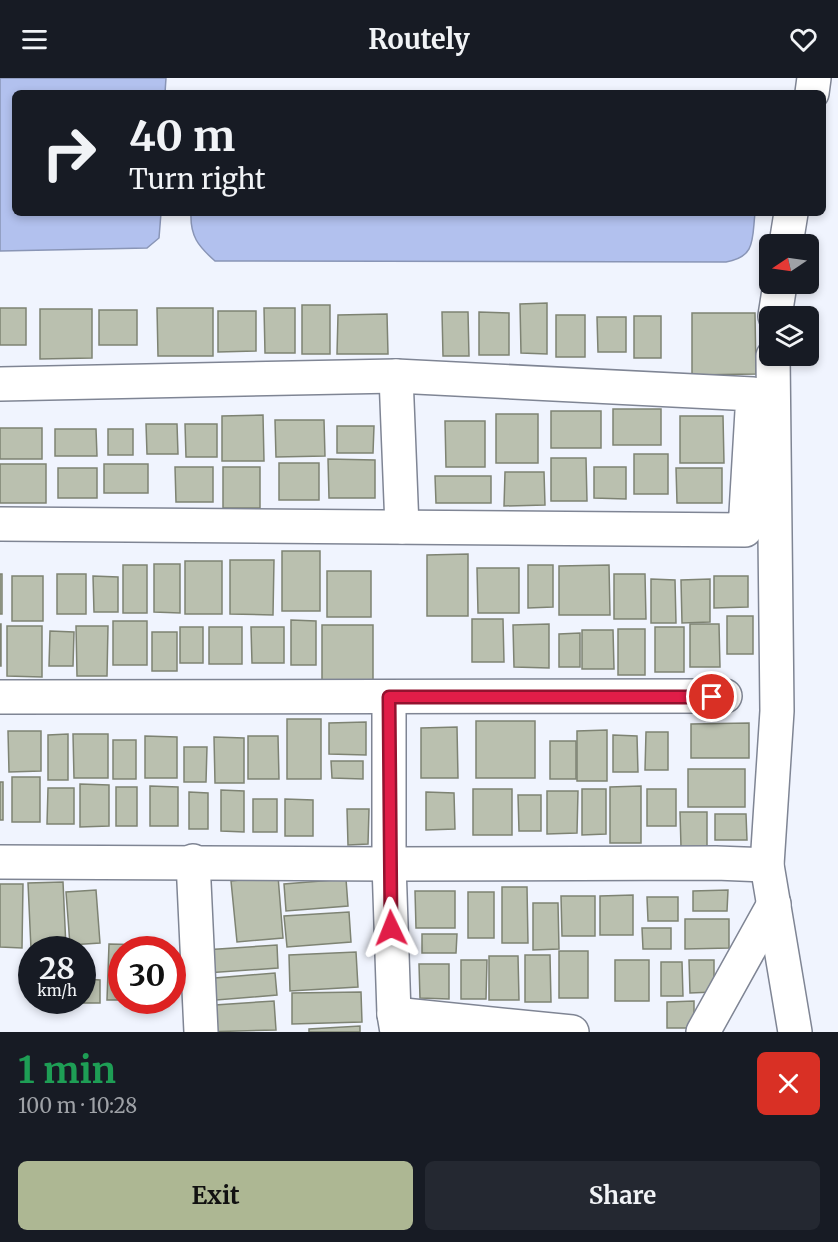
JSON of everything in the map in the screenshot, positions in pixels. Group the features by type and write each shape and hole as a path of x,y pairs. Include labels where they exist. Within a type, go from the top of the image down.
{"street":[{"path":"788,234 791,216"},
{"path":"773,366 777,711 767,865 795,1032"},
{"path":"0,384 396,376 753,394 745,530 0,524"},
{"path":"396,376 402,527"},
{"path":"0,697 725,696"},
{"path":"389,697 388,864 396,1023 556,1032"},
{"path":"193,861 201,1032"},
{"path":"0,862 716,863 767,865"},
{"path":"703,1032 774,904"}],"water":[{"path":"0,78 166,78 165,90 12,90 12,216 161,216 159,238 147,248 0,251"},
{"path":"191,216 755,216 751,245 748,251 736,260 726,262 215,261 196,240"}],"building":[{"path":"547,303 547,354 521,353 520,304"},
{"path":"302,305 330,305 330,354 302,354"},
{"path":"0,308 26,308 26,345 0,345"},
{"path":"157,308 213,308 213,356 158,356"},
{"path":"264,308 295,308 295,353 265,353"},
{"path":"40,309 92,309 92,358 40,359"},
{"path":"99,310 137,310 137,345 99,345"},
{"path":"218,311 256,311 256,351 218,352"},
{"path":"442,312 468,312 469,356 443,356"},
{"path":"479,312 509,313 509,355 479,355"},
{"path":"692,313 755,313 756,374 692,375"},
{"path":"387,314 388,354 337,354 338,315"},
{"path":"556,315 585,315 585,357 556,357"},
{"path":"634,316 661,316 661,358 634,358"},
{"path":"597,317 626,317 626,352 598,352"},
{"path":"613,409 661,409 661,445 613,445"},
{"path":"551,411 601,411 601,448 551,448"},
{"path":"496,414 538,414 538,463 496,463"},
{"path":"263,415 264,461 222,461 222,416"},
{"path":"680,416 723,416 724,463 680,463"},
{"path":"275,420 324,420 325,456 276,457"},
{"path":"445,421 485,421 485,467 446,467"},
{"path":"146,424 177,424 178,454 147,454"},
{"path":"185,424 217,424 217,457 186,457"},
{"path":"337,426 374,426 373,453 337,453"},
{"path":"0,428 42,428 42,459 0,459"},
{"path":"55,429 96,429 97,456 55,456"},
{"path":"108,429 133,429 133,455 108,455"},
{"path":"634,454 668,454 668,494 634,494"},
{"path":"551,458 586,458 587,501 551,501"},
{"path":"328,459 375,460 375,498 329,498"},
{"path":"279,463 319,463 319,500 279,500"},
{"path":"0,464 46,464 46,503 0,503"},
{"path":"104,464 148,464 148,493 104,493"},
{"path":"175,467 213,467 213,502 176,502"},
{"path":"223,467 260,467 260,508 223,508"},
{"path":"594,467 626,467 626,499 594,498"},
{"path":"58,468 97,468 97,498 58,498"},
{"path":"676,468 722,468 722,503 677,503"},
{"path":"505,472 544,472 545,505 504,506"},
{"path":"435,476 491,476 491,503 436,503"},
{"path":"282,551 320,551 320,611 282,611"},
{"path":"468,554 468,616 427,616 427,555"},
{"path":"230,560 274,560 273,615 230,614"},
{"path":"185,561 222,561 222,614 185,614"},
{"path":"154,564 180,564 180,613 154,612"},
{"path":"123,565 147,565 147,613 123,613"},
{"path":"528,565 553,565 553,607 528,608"},
{"path":"609,565 610,615 559,615 559,566"},
{"path":"477,568 519,568 519,613 478,613"},
{"path":"327,571 371,571 371,617 327,617"},
{"path":"0,574 2,574 2,614 0,614"},
{"path":"57,574 86,574 86,614 57,614"},
{"path":"614,574 645,574 646,619 614,619"},
{"path":"12,576 43,576 43,621 12,621"},
{"path":"93,576 118,577 118,612 94,612"},
{"path":"714,576 748,576 748,607 714,608"},
{"path":"651,579 675,580 676,623 651,623"},
{"path":"710,579 710,622 682,623 681,580"},
{"path":"727,616 753,616 753,654 727,654"},
{"path":"472,619 503,619 504,662 472,662"},
{"path":"291,620 316,621 316,665 291,665"},
{"path":"113,621 147,621 147,665 113,665"},
{"path":"1,624 1,666 0,666"},
{"path":"549,624 549,668 514,667 513,625"},
{"path":"690,624 719,624 720,667 690,667"},
{"path":"322,625 373,625 373,680 322,681"},
{"path":"7,626 42,626 42,677 7,676"},
{"path":"76,626 108,626 107,676 77,676"},
{"path":"180,627 203,627 203,663 180,663"},
{"path":"209,627 242,627 242,664 209,664"},
{"path":"251,627 284,627 284,663 252,663"},
{"path":"655,627 684,627 684,672 655,672"},
{"path":"618,629 645,629 645,675 618,675"},
{"path":"582,630 613,630 614,669 582,669"},
{"path":"50,631 74,632 73,666 49,666"},
{"path":"152,632 177,632 177,671 152,671"},
{"path":"580,633 580,667 559,667 559,634"},
{"path":"287,719 321,719 321,779 287,779"},
{"path":"476,721 535,721 535,778 476,778"},
{"path":"366,722 366,755 329,754 329,723"},
{"path":"749,723 749,758 691,758 691,724"},
{"path":"457,727 458,778 421,778 421,728"},
{"path":"607,730 607,781 577,781 577,731"},
{"path":"8,731 41,731 41,771 9,772"},
{"path":"646,732 668,732 668,770 645,770"},
{"path":"68,734 68,780 48,780 48,735"},
{"path":"73,734 108,734 108,778 74,778"},
{"path":"613,735 637,736 638,772 613,772"},
{"path":"145,736 177,737 177,778 145,778"},
{"path":"248,736 278,736 279,779 248,779"},
{"path":"214,737 244,738 244,783 215,783"},
{"path":"113,740 136,740 136,779 113,779"},
{"path":"550,741 576,741 576,779 550,779"},
{"path":"184,747 207,747 206,782 184,782"},
{"path":"331,761 363,761 363,779 332,778"},
{"path":"688,769 745,769 745,807 688,807"},
{"path":"12,777 40,777 40,822 12,822"},
{"path":"0,782 3,782 3,820 0,820"},
{"path":"80,784 109,785 109,826 80,827"},
{"path":"150,786 178,787 178,826 150,826"},
{"path":"641,786 641,843 610,843 610,787"},
{"path":"116,787 137,787 137,826 116,826"},
{"path":"48,788 74,788 74,824 47,824"},
{"path":"473,789 512,789 512,835 473,835"},
{"path":"582,789 606,789 606,834 582,835"},
{"path":"647,789 676,789 676,826 647,826"},
{"path":"221,790 244,791 244,832 221,831"},
{"path":"547,791 578,791 577,833 547,834"},
{"path":"189,792 208,793 208,829 189,829"},
{"path":"426,792 454,793 455,829 426,830"},
{"path":"518,795 541,795 541,831 519,831"},
{"path":"253,799 277,799 277,832 253,832"},
{"path":"285,799 313,800 313,836 285,836"},
{"path":"347,809 369,809 368,844 348,845"},
{"path":"680,812 707,812 707,846 681,847"},
{"path":"715,814 746,814 747,840 715,840"},
{"path":"278,876 283,938 237,942 231,881"},
{"path":"346,879 348,906 286,911 284,884"},
{"path":"63,882 65,936 30,936 28,883"},
{"path":"0,884 23,884 22,936 18,936 18,948 0,947"},
{"path":"502,887 527,887 528,943 502,943"},
{"path":"96,890 100,943 96,943 96,936 69,936 66,892"},
{"path":"728,890 727,911 693,911 693,891"},
{"path":"415,891 455,891 455,928 416,928"},
{"path":"468,892 494,892 494,938 468,938"},
{"path":"633,895 633,935 600,935 600,896"},
{"path":"561,896 595,896 595,936 562,936"},
{"path":"647,897 678,897 678,921 648,921"},
{"path":"533,903 558,903 559,949 533,950"},
{"path":"349,912 351,942 287,947 284,916"},
{"path":"685,919 729,919 729,948 685,949"},
{"path":"642,928 671,928 671,949 643,949"},
{"path":"422,934 457,934 456,953 422,953"},
{"path":"277,945 278,968 206,973 204,950"},
{"path":"559,951 588,951 588,998 559,998"},
{"path":"356,952 358,987 290,991 289,955"},
{"path":"525,955 550,955 551,1002 525,1002"},
{"path":"489,956 518,956 519,1000 489,1000"},
{"path":"461,960 487,960 486,999 461,999"},
{"path":"615,960 649,960 649,1001 615,1001"},
{"path":"689,960 714,960 714,992 690,993"},
{"path":"661,962 682,962 683,996 661,996"},
{"path":"419,964 449,964 449,999 420,998"},
{"path":"275,973 277,995 204,1001 203,979"},
{"path":"96,980 100,980 100,1003 96,1003"},
{"path":"361,992 362,1022 292,1024 292,993"},
{"path":"274,1001 276,1030 202,1032 200,1006"},
{"path":"694,1001 694,1028 667,1028 667,1002"},
{"path":"360,1026 360,1032 309,1032 309,1029"}],"route":[{"path":"391,928 388,864 389,697 712,697"}]}
